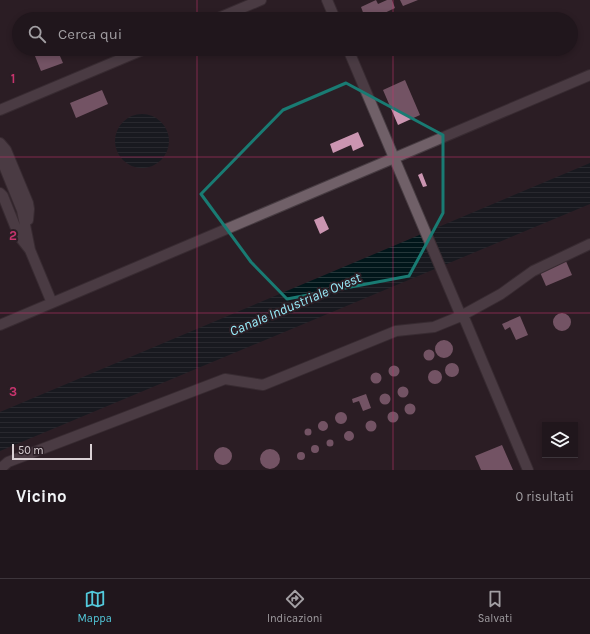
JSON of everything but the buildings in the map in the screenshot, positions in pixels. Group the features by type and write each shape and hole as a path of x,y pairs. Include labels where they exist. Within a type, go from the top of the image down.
{"lane":[{"path":"232,12 260,0"},
{"path":"327,0 332,12"},
{"path":"0,110 128,56"},
{"path":"351,56 442,273 461,316 465,320 528,470"},
{"path":"0,325 590,75"},
{"path":"0,143 6,150 28,206 29,212 26,232"},
{"path":"1,158 22,210 30,250 52,303"},
{"path":"0,193 3,196 19,236 30,250"},
{"path":"0,469 8,462 225,379 263,385 396,331 434,327 461,316 501,294 533,271 590,244"}],"highlighted area":[{"path":"346,83 443,135 443,213 409,276 287,299 251,262 201,194 283,110"}],"water":[{"path":"142,114 152,116 161,122 167,131 169,141 167,151 161,160 152,166 142,168 132,166 123,160 117,151 115,141 117,131 123,122 132,116"},
{"name":"Canale Industriale Ovest","path":"590,163 590,204 0,451 0,412"}]}
